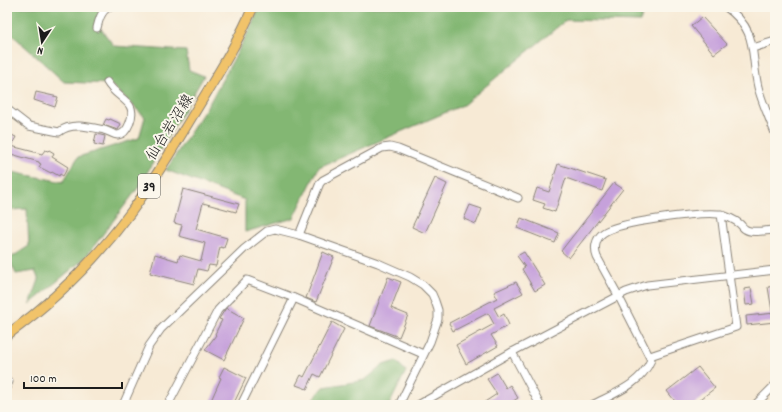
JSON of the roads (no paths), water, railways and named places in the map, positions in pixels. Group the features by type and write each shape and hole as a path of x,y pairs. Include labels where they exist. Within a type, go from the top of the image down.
{"main road":[{"name":"仙台岩沼線","path":"7,335 26,322 50,301 87,264 131,212 222,68 253,7"}],"street":[{"path":"97,28 100,19 108,7"},
{"path":"726,7 745,25 750,35 758,87 775,133"},
{"path":"753,48 775,41"},
{"path":"7,109 29,126 59,132 64,128 77,126 105,130 118,135 122,134 131,119 132,112 130,105 111,88 107,82"},
{"path":"299,235 320,183 382,148 390,147 398,149 518,198"},
{"path":"592,405 624,389 640,378 650,360 650,356 595,252 596,242 603,232 613,227 705,213 721,214 740,224 745,229 752,231 775,230"},
{"path":"650,356 736,327 721,214"},
{"path":"123,405 149,346 156,336 244,249 267,231 275,229 280,229 299,235 378,263 410,277 423,285 432,294 435,301 438,319 430,342 399,405"},
{"path":"418,405 512,352 626,292 647,285 775,270"},
{"path":"168,405 218,310 247,280 294,298 423,354"},
{"path":"241,405 294,298"},
{"path":"512,352 540,405"},
{"path":"755,405 775,385"}]}
